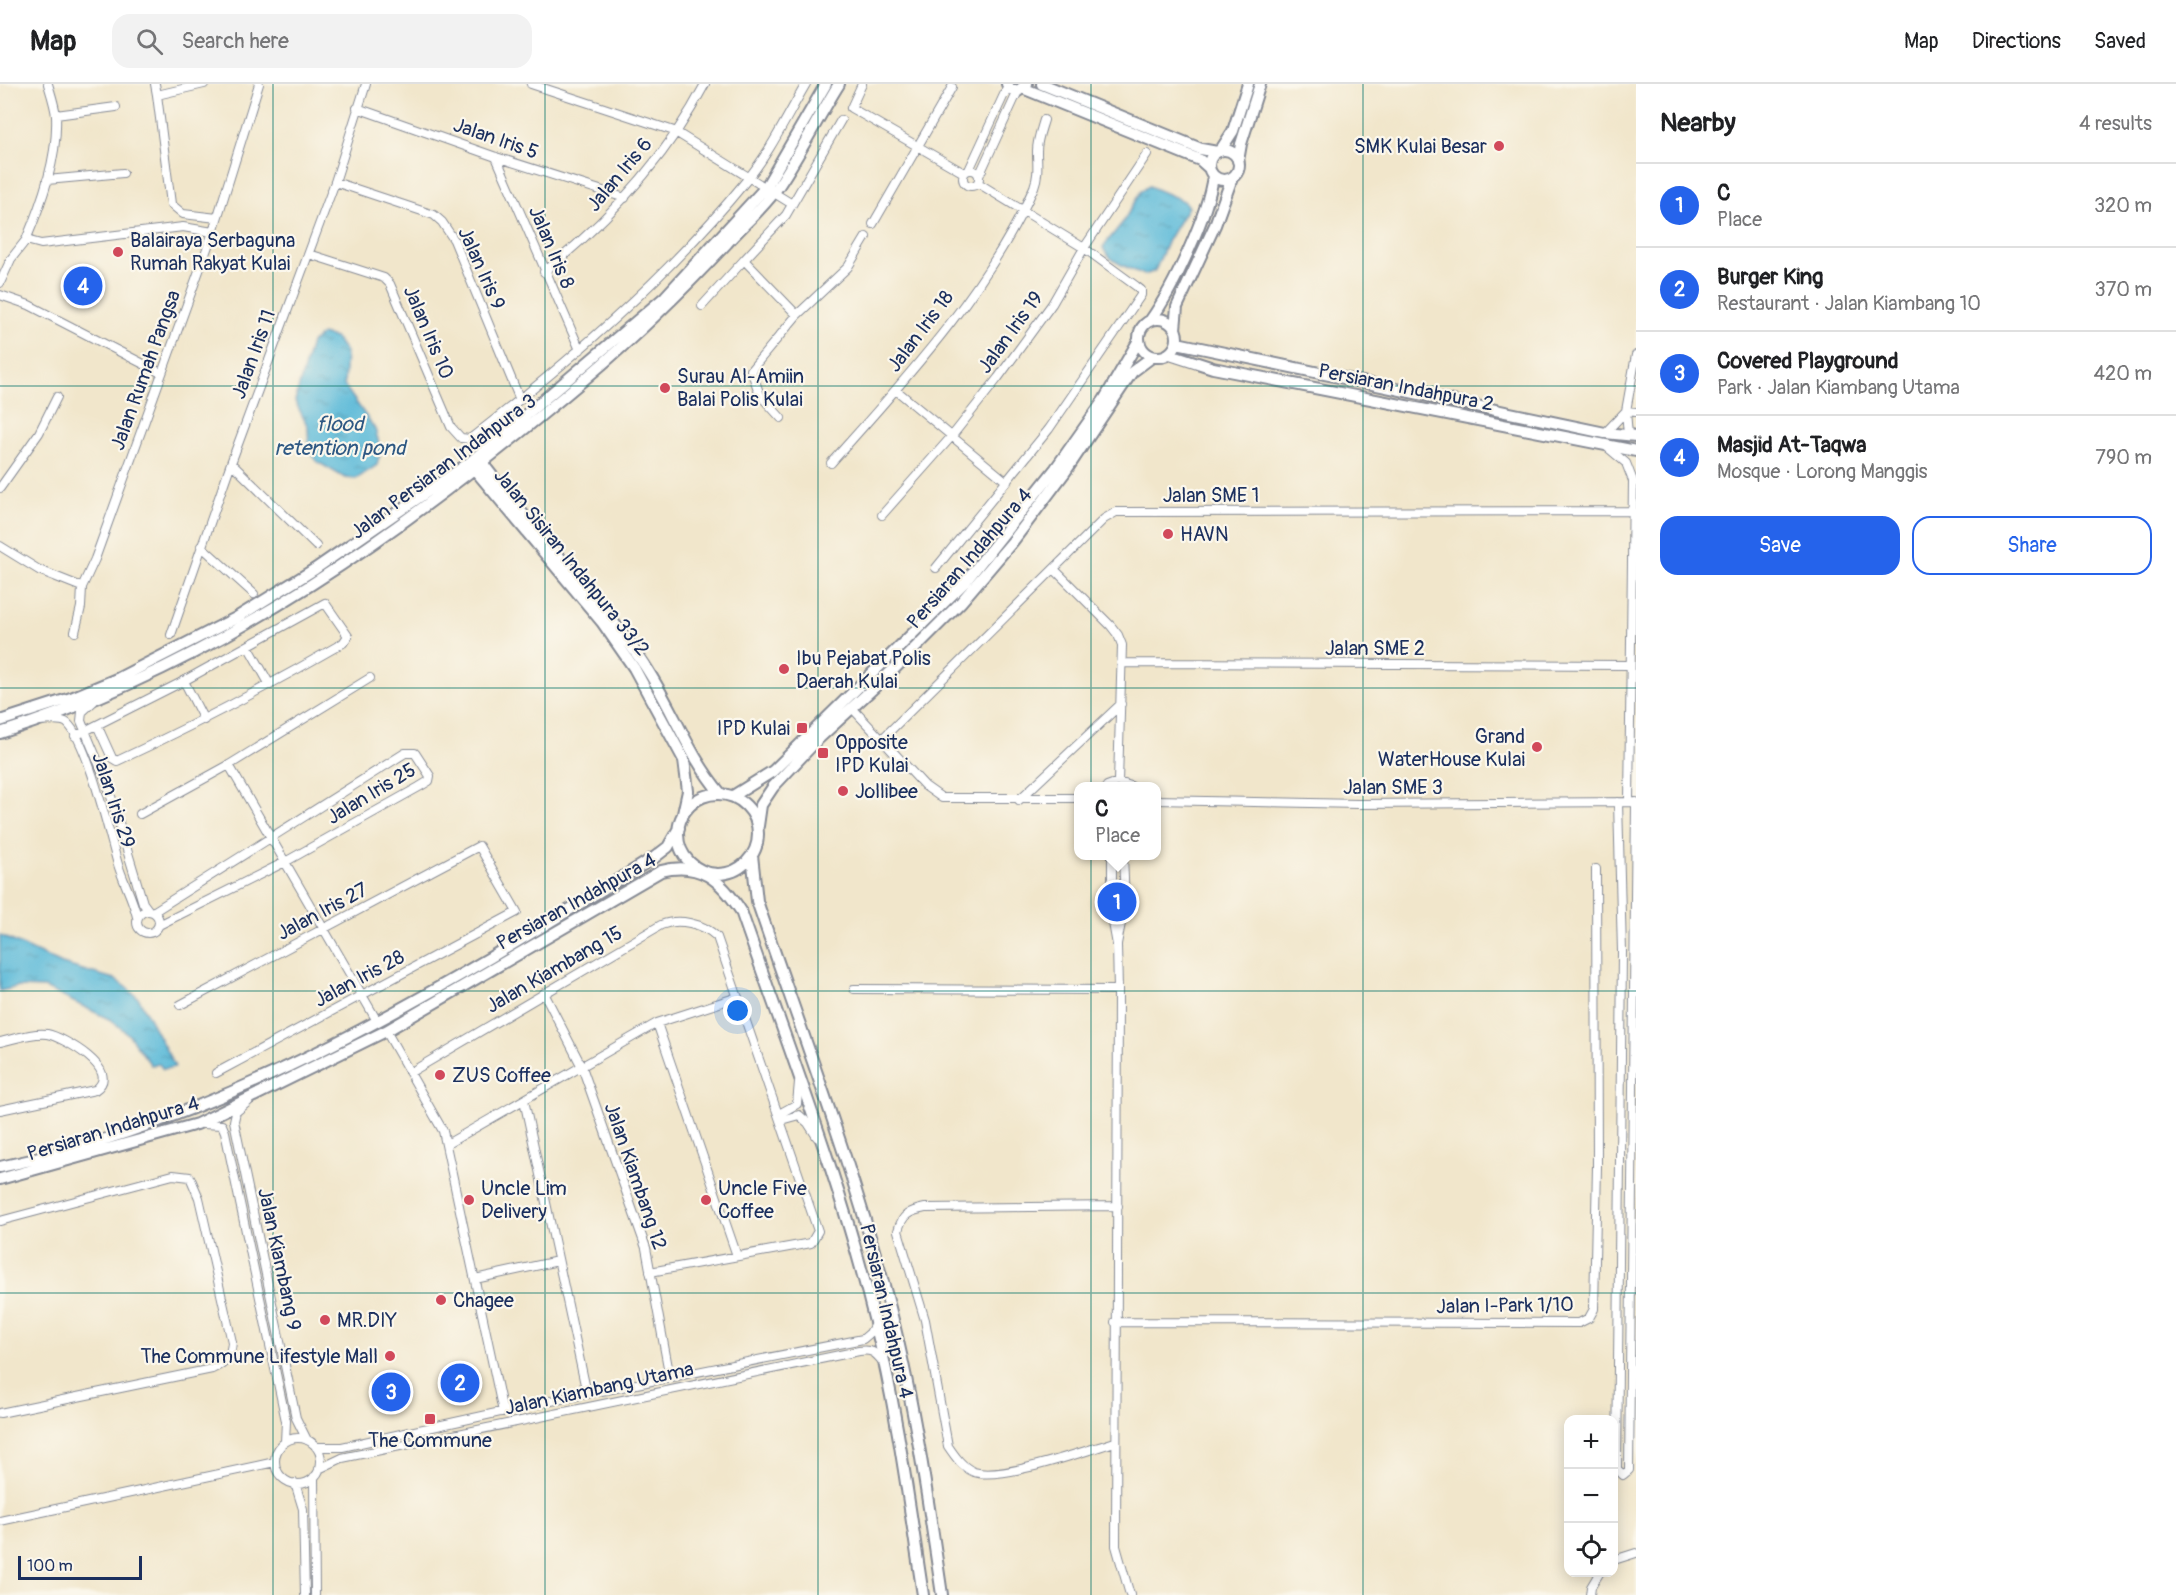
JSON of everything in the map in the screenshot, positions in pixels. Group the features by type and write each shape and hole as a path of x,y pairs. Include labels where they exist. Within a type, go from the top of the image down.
{"street":[{"path":"0,283 11,259 26,240 47,180 55,146 56,115 48,84"},
{"path":"155,84 171,204 183,214 217,218"},
{"path":"157,95 204,84"},
{"name":"Jalan Rumah Pangsa","path":"75,632 82,587 95,559 213,232 259,84"},
{"name":"Jalan Iris 11","path":"171,635 231,463 336,182 366,84"},
{"path":"531,84 674,131 748,179 792,204"},
{"name":"Jalan Iris 6","path":"544,272 589,235 625,198 653,164 705,84"},
{"path":"520,400 580,350 678,258 748,179 806,84"},
{"name":"Jalan Persiaran Indahpura 3","path":"770,190 826,84"},
{"name":"Jalan Persiaran Indahpura 3","path":"0,733 39,721 97,698 215,640 297,593 476,463 670,304 770,190 839,84"},
{"path":"862,84 851,108 917,146 967,171 977,172 978,179 1084,248 1141,290 1141,295 1086,378 1007,482 936,568"},
{"path":"1042,84 1201,149 1229,151 1238,161"},
{"path":"1248,84 1233,131 1210,160 1211,172 1207,203 1191,240 1160,308 1142,329 1139,340 1143,351 1152,357 1170,354 1177,343 1175,329 1177,307 1215,225 1232,178 1239,169 1241,144 1260,84"},
{"path":"873,224 952,87"},
{"path":"1017,87 1200,159 1220,180 1232,178"},
{"path":"1017,87 978,179 967,184 963,178 985,136 1017,87"},
{"path":"56,115 116,107"},
{"name":"Jalan Iris 5","path":"357,108 496,157 625,198"},
{"path":"702,306 772,233 792,204 841,120"},
{"name":"Jalan Iris 18","path":"831,463 896,390 984,274 1023,210 1035,184 1039,170 1038,137 1044,120"},
{"name":"Jalan Iris 19","path":"882,515 952,436 1052,304 1084,248 1147,154"},
{"name":"Jalan Iris 8","path":"496,157 544,272 580,350"},
{"path":"47,180 123,173"},
{"name":"Jalan Iris 9","path":"336,182 434,215 442,222 454,240 520,400"},
{"path":"26,240 41,244 183,227 213,232"},
{"path":"781,418 760,395 753,383 751,370 797,315 848,267 866,237"},
{"name":"Jalan Iris 10","path":"309,254 384,278 390,284 451,427 462,438 470,439 520,400"},
{"path":"744,260 797,315"},
{"path":"0,295 28,305 161,373"},
{"path":"1150,321 1165,320 1175,329"},
{"name":"Persiaran Indahpura 4","path":"733,796 774,771 973,573 1056,468 1104,400 1139,340"},
{"name":"Persiaran Indahpura 2","path":"1177,343 1605,433 1632,436"},
{"name":"Persiaran Indahpura 2","path":"1170,354 1213,368 1636,451"},
{"path":"1632,436 1626,411 1636,355"},
{"name":"Persiaran Indahpura 4","path":"758,826 761,805 773,787 819,738 852,709 955,607 1013,541 1065,472 1132,372 1152,357"},
{"path":"896,390 1007,482"},
{"path":"0,488 39,433 57,397"},
{"path":"1605,433 1626,411"},
{"path":"1626,411 1636,412"},
{"path":"1605,446 1626,463 1635,480 1632,512 1630,665 1634,802 1629,1470 1623,1475 1617,1469 1622,952 1618,802"},
{"path":"231,463 316,546"},
{"name":"Jalan Persiaran Indahpura 3","path":"0,721 71,698 119,678 236,618 476,463"},
{"name":"Jalan Sisiran Indahpura 33/2","path":"476,463 560,556 642,662 701,770 721,794"},
{"name":"Jalan Sisiran Indahpura 33/2","path":"476,463 602,622 634,668 684,760 688,791 680,823"},
{"name":"Jalan SME 1","path":"882,739 1104,519 1116,512 1131,510 1632,512"},
{"path":"0,546 39,570 82,587"},
{"path":"201,546 254,594"},
{"path":"1055,570 1118,635 1122,645 1118,782"},
{"path":"75,736 184,681 325,603 348,636 343,643 270,685 204,720 115,761 97,725"},
{"path":"248,646 270,685"},
{"name":"Jalan SME 2","path":"1121,663 1630,665"},
{"path":"140,814 229,765 369,678"},
{"path":"184,681 204,720"},
{"name":"Jalan Iris 29","path":"97,698 82,712 80,717 106,783 143,903 151,911"},
{"path":"1019,800 1121,704"},
{"path":"852,709 925,786 942,798 1019,800 1074,798"},
{"name":"Jalan Iris 29","path":"39,721 63,720 69,724 96,787 116,860 137,917"},
{"name":"Jalan Iris 25","path":"151,911 405,753 415,753 428,772 429,781 425,784 285,862 159,925"},
{"path":"229,765 377,1021"},
{"path":"752,855 743,865 731,872 717,874 704,871 692,864 684,854 679,842 680,823 698,799 721,794 733,796 744,803 753,813 758,826 758,836 752,855 757,901 854,1179 890,1310 931,1516 942,1595"},
{"name":"Jalan SME 3","path":"1161,800 1358,804 1634,802"},
{"name":"Persiaran Indahpura 4","path":"0,1167 88,1143 205,1104 377,1021 537,932 655,857 668,847 680,823"},
{"name":"Jalan Iris 27","path":"180,1005 478,846 517,912"},
{"path":"1112,860 1112,917 1117,945 1118,990 1118,1206 1115,1322 1116,1546 1130,1595"},
{"path":"1117,945 1125,902 1122,860"},
{"name":"Persiaran Indahpura 4","path":"0,1179 197,1124 386,1030 645,879 675,867 704,871 730,894 741,911 851,1232 883,1363 923,1595"},
{"name":"Jalan I-Park 1/10","path":"1115,1322 1579,1323 1589,1318 1594,1309 1597,1178 1596,869"},
{"path":"185,891 193,907"},
{"path":"151,911 157,916 159,925 150,932 143,932 137,924 137,917 151,911"},
{"name":"Jalan Iris 28","path":"216,1073 517,912"},
{"name":"Jalan Kiambang 15","path":"411,1072 669,922 678,920 712,932 717,937 738,997"},
{"path":"854,989 1118,990"},
{"name":"Jalan Kiambang 12","path":"544,993 582,1067 645,1248 670,1378"},
{"path":"447,1144 657,1023 738,997 818,1231 811,1243 650,1272"},
{"path":"657,1023 737,1256"},
{"path":"386,1030 432,1108 447,1144 503,1412"},
{"path":"0,1042 42,1034 53,1036 98,1063 103,1078 100,1087 95,1090 0,1110"},
{"path":"780,1117 797,1104 799,1078"},
{"name":"Jalan Kiambang 9","path":"259,1094 236,1112 234,1121 298,1428 306,1440"},
{"path":"524,1100 588,1394"},
{"path":"780,1117 795,1115 802,1117 821,1143"},
{"name":"Jalan Kiambang 9","path":"197,1124 222,1125 225,1132 286,1421 285,1442"},
{"path":"0,1221 173,1175 190,1177 199,1198 232,1342 229,1357 221,1365 212,1369 0,1413"},
{"path":"1115,1442 994,1475 972,1471 958,1460 948,1446 925,1320 898,1231 901,1219 911,1210 925,1208 1118,1206"},
{"path":"475,1279 558,1261"},
{"name":"Jalan Kiambang Utama","path":"316,1447 342,1447 588,1394 863,1339 870,1334 875,1324"},
{"name":"Jalan Kiambang Utama","path":"319,1469 342,1458 869,1349 875,1352 883,1363"},
{"path":"314,1477 295,1483 284,1479 275,1462 278,1451 285,1442 299,1438 306,1440 316,1447 321,1458 319,1469 314,1477 315,1595"},
{"path":"0,1521 275,1462"},
{"path":"295,1483 303,1509 305,1595"},
{"path":"1618,1558 1636,1553"},
{"path":"1590,1595 1591,1587 1597,1577"}],"water":[{"path":"1149,186 1184,201 1188,207 1168,240 1155,271 1145,275 1109,257 1103,247 1123,222 1141,191"},
{"name":"flood retention pond","path":"322,334 335,338 346,352 344,385 375,429 381,450 377,465 356,479 345,478 316,461 309,451 308,427 295,401 311,343"},
{"path":"0,935 62,964 114,979 127,988 139,999 175,1067 163,1069 159,1064 151,1065 128,1034 111,1020 45,988 17,987 0,991"}],"place":[{"name":"SMK Kulai Besar","path":"1499,146"},
{"name":"Balairaya Serbaguna Rumah Rakyat Kulai","path":"118,252"},
{"name":"Masjid At-Taqwa","path":"83,286"},
{"name":"Surau Al-Amiin Balai Polis Kulai","path":"665,388"},
{"name":"HAVN","path":"1168,534"},
{"name":"Ibu Pejabat Polis Daerah Kulai","path":"784,669"},
{"name":"IPD Kulai","path":"802,728"},
{"name":"Grand WaterHouse Kulai","path":"1537,747"},
{"name":"Opposite IPD Kulai","path":"823,753"},
{"name":"Jollibee","path":"843,791"},
{"name":"C","path":"1117,902"},
{"name":"ZUS Coffee","path":"440,1075"},
{"name":"Uncle Lim Delivery","path":"469,1200"},
{"name":"Uncle Five Coffee","path":"706,1200"},
{"name":"Chagee","path":"441,1300"},
{"name":"MR.DIY","path":"325,1320"},
{"name":"The Commune Lifestyle Mall","path":"390,1356"},
{"name":"Burger King","path":"460,1383"},
{"name":"Covered Playground","path":"391,1392"},
{"name":"The Commune","path":"430,1419"}]}
